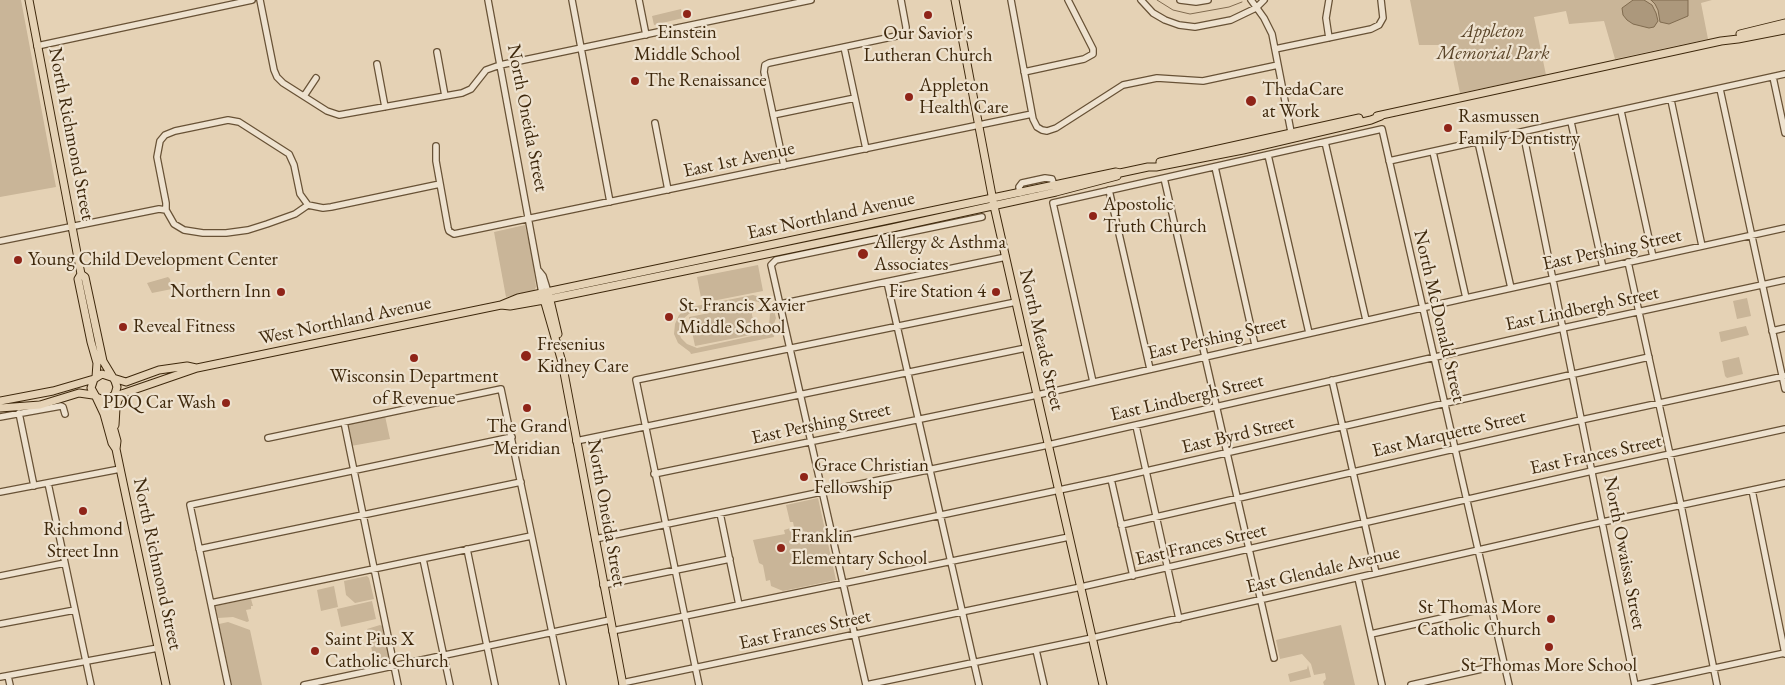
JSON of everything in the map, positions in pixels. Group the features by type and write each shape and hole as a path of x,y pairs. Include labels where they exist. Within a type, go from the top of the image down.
{"main road":[{"name":"North Richmond Street","path":"29,0 81,274 85,278 100,352 112,378"},
{"name":"North Meade Street","path":"955,0 994,202 1103,685"},
{"name":"East Northland Avenue","path":"1721,41 1736,35 1785,23"},
{"name":"East Northland Avenue","path":"546,296 1056,189 1116,172 1172,165 1292,136 1721,41 1785,30"},
{"name":"East Northland Avenue","path":"994,202 1020,193 1056,189"},
{"name":"North Richmond Street","path":"81,274 78,279 97,363 95,378"},
{"name":"West Northland Avenue","path":"112,397 197,368 501,305 510,306 546,296"},
{"name":"North Oneida Street","path":"546,296 560,341 559,347 576,441 623,684"},
{"name":"West Northland Avenue","path":"112,378 126,382 159,370 188,366 197,368"},
{"path":"0,400 53,391 105,374 112,378 117,387 112,397 103,400 94,396 76,393 40,405 0,408"},
{"path":"94,396 91,388 95,378"},
{"path":"114,428 116,408 122,394"},
{"name":"North Richmond Street","path":"94,396 104,414 112,442 116,449"},
{"name":"North Richmond Street","path":"112,397 109,412 117,441 116,449 120,469 166,685"}],"street":[{"path":"37,46 252,0"},
{"path":"260,0 275,74 279,80 335,115 467,91 475,85 484,72 500,65 811,0"},
{"name":"North Oneida Street","path":"488,0 530,219 539,271 538,278 546,296"},
{"path":"572,0 610,202"},
{"path":"639,0 646,35"},
{"path":"784,166 764,72 766,65 769,62 900,36 905,32 906,27 901,0"},
{"path":"1011,0 1032,114 1035,124 1042,130 1051,130 1123,85 1156,78 1202,81 1278,64"},
{"path":"1024,72 1084,59 1093,54 1093,49 1068,0"},
{"path":"1141,0 1158,16 1171,23 1187,26 1204,26 1231,20 1256,8 1264,0"},
{"path":"1180,0 1196,2 1208,0"},
{"path":"1250,0 1268,24 1275,48 1292,136"},
{"path":"1329,0 1326,18 1329,38"},
{"path":"1275,48 1376,27 1383,18 1380,0"},
{"path":"844,47 866,149"},
{"path":"437,52 445,96"},
{"path":"377,64 385,107"},
{"path":"1389,162 1785,74"},
{"path":"1773,77 1785,133"},
{"path":"304,96 316,78"},
{"path":"1720,89 1772,331 1784,376 1785,390"},
{"path":"773,115 855,98"},
{"path":"1671,100 1702,246"},
{"path":"1621,111 1653,257"},
{"name":"East 1st Avenue","path":"440,184 448,228 452,234 458,234 1032,114"},
{"path":"308,204 295,214 249,229 226,233 203,233 184,230 174,224 166,210 157,151 160,141 165,135 175,131 231,119 244,124 289,154 294,165 300,194 308,204 329,208 440,184 436,161 436,146"},
{"path":"1571,122 1603,268"},
{"path":"655,123 668,190"},
{"name":"North McDonald Street","path":"1325,142 1382,130 1508,685"},
{"name":"North Owaissa Street","path":"1523,132 1636,685"},
{"path":"1093,382 1053,203 1109,190 1325,142 1366,320"},
{"path":"1478,142 1511,288"},
{"path":"1433,152 1466,298"},
{"path":"1268,155 1309,333"},
{"path":"1215,167 1256,345"},
{"path":"1164,178 1274,658"},
{"path":"1109,190 1150,369"},
{"path":"0,241 161,209 166,210"},
{"path":"866,685 772,263 791,257 982,217"},
{"name":"East Pershing Street","path":"654,474 1037,395 1553,278 1785,228"},
{"path":"780,304 1006,257"},
{"path":"1628,262 1681,505 1717,685"},
{"name":"East Lindbergh Street","path":"595,540 1136,426 1433,357 1785,280"},
{"path":"888,282 979,685"},
{"path":"698,685 636,380 1016,302"},
{"path":"1772,331 1785,328"},
{"path":"576,441 1026,348"},
{"name":"East Byrd Street","path":"833,538 1058,491 1649,357"},
{"name":"East Marquette Street","path":"1121,525 1581,420 1784,376"},
{"path":"1332,380 1376,573"},
{"path":"268,438 501,389 563,685"},
{"path":"0,417 61,406 66,414"},
{"path":"19,414 34,486"},
{"path":"344,422 398,685"},
{"path":"1136,426 1179,619"},
{"name":"East Frances Street","path":"623,684 1133,576 1785,429"},
{"path":"228,685 190,504 512,437"},
{"path":"0,492 120,469"},
{"path":"1111,479 1133,576"},
{"path":"199,549 521,482"},
{"path":"48,483 91,685"},
{"name":"East Glendale Avenue","path":"866,685 1179,619 1478,550 1785,483"},
{"path":"1636,685 1785,653 1752,490"},
{"path":"720,514 739,605"},
{"path":"211,603 531,536"},
{"path":"612,632 1069,537"},
{"path":"467,549 495,685"},
{"path":"423,559 450,685"},
{"path":"603,585 730,559"},
{"path":"0,576 65,564"},
{"path":"1358,578 1382,685"},
{"path":"1371,634 1491,607"},
{"path":"0,624 75,610"},
{"path":"304,685 610,620"},
{"path":"0,677 158,648"},
{"path":"1036,650 1044,685"},
{"path":"1411,685 1504,664"},
{"path":"8,676 10,685"},
{"path":"341,678 342,685"}],"green space":[{"path":"0,0 21,0 56,187 0,197"},
{"name":"Appleton Memorial Park","path":"1410,0 1712,0 1701,3 1708,39 1615,59 1604,21 1569,24 1566,11 1534,17 1546,75 1460,93 1451,50 1442,45 1419,45"},
{"path":"681,9 683,18 654,25 652,16"},
{"path":"525,225 536,287 534,291 506,297 494,232"},
{"path":"758,265 763,291 702,303 697,277"},
{"path":"168,277 172,289 152,293 147,283"},
{"path":"753,295 764,298 773,307 776,318 771,332 773,332 774,337 691,354 678,343 674,334 675,324 679,315 691,307","holes":["750,300 762,303 770,313 769,326 761,334 697,348 687,344 681,338 679,332 680,324 690,313"]},
{"path":"1747,298 1751,316 1737,319 1733,301"},
{"path":"750,305 756,334 695,346 689,317"},
{"path":"1746,326 1749,335 1721,342 1719,332"},
{"path":"1739,357 1743,374 1727,378 1722,361"},
{"path":"385,416 390,439 351,446 346,424"},
{"name":"Franklin Elementary School","path":"818,498 836,580 783,591 771,586 770,580 766,581 763,565 759,563 753,540 785,534 784,530 794,527 793,522 790,522 786,505"},
{"path":"367,576 374,599 355,603 346,595 344,581"},
{"path":"334,586 338,607 321,611 317,590"},
{"path":"251,599 253,606 251,606 251,609 246,610 249,621 233,617 218,618 215,606"},
{"path":"372,601 376,619 341,627 337,609"},
{"path":"228,622 250,630 262,685 232,685 219,624"},
{"path":"1341,625 1355,685 1324,685 1325,673 1314,675 1311,664 1302,654 1280,659 1276,640"},
{"path":"382,626 390,661 375,664 367,629"},
{"path":"1308,665 1311,677 1290,682 1288,674 1307,669"}],"shaded area":[{"path":"1633,0 1644,0 1652,5 1658,21 1654,27 1649,28 1633,24 1623,15 1622,8"},
{"path":"1651,0 1688,0 1688,16 1669,24 1660,22 1658,10"}],"waterway":[{"path":"1157,0 1173,10 1190,14 1229,7 1242,2"}],"place":[{"name":"Einstein Middle School","path":"687,14"},
{"name":"Our Savior's Lutheran Church","path":"928,15"},
{"name":"The Renaissance","path":"635,81"},
{"name":"Appleton Health Care","path":"909,97"},
{"name":"ThedaCare at Work","path":"1251,101"},
{"name":"Rasmussen Family Dentistry","path":"1448,128"},
{"name":"Apostolic Truth Church","path":"1093,216"},
{"name":"Allergy & Asthma Associates","path":"863,254"},
{"name":"Young Child Development Center","path":"18,260"},
{"name":"Northern Inn","path":"281,292"},
{"name":"Fire Station 4","path":"996,292"},
{"name":"St. Francis Xavier Middle School","path":"669,317"},
{"name":"Reveal Fitness","path":"123,327"},
{"name":"Fresenius Kidney Care","path":"526,356"},
{"name":"Wisconsin Department of Revenue","path":"414,358"},
{"name":"PDQ Car Wash","path":"226,403"},
{"name":"The Grand Meridian","path":"527,408"},
{"name":"Grace Christian Fellowship","path":"804,477"},
{"name":"Richmond Street Inn","path":"83,511"},
{"name":"Franklin Elementary School","path":"781,548"},
{"name":"St Thomas More Catholic Church","path":"1551,619"},
{"name":"St Thomas More School","path":"1549,647"},
{"name":"Saint Pius X Catholic Church","path":"315,651"}]}
